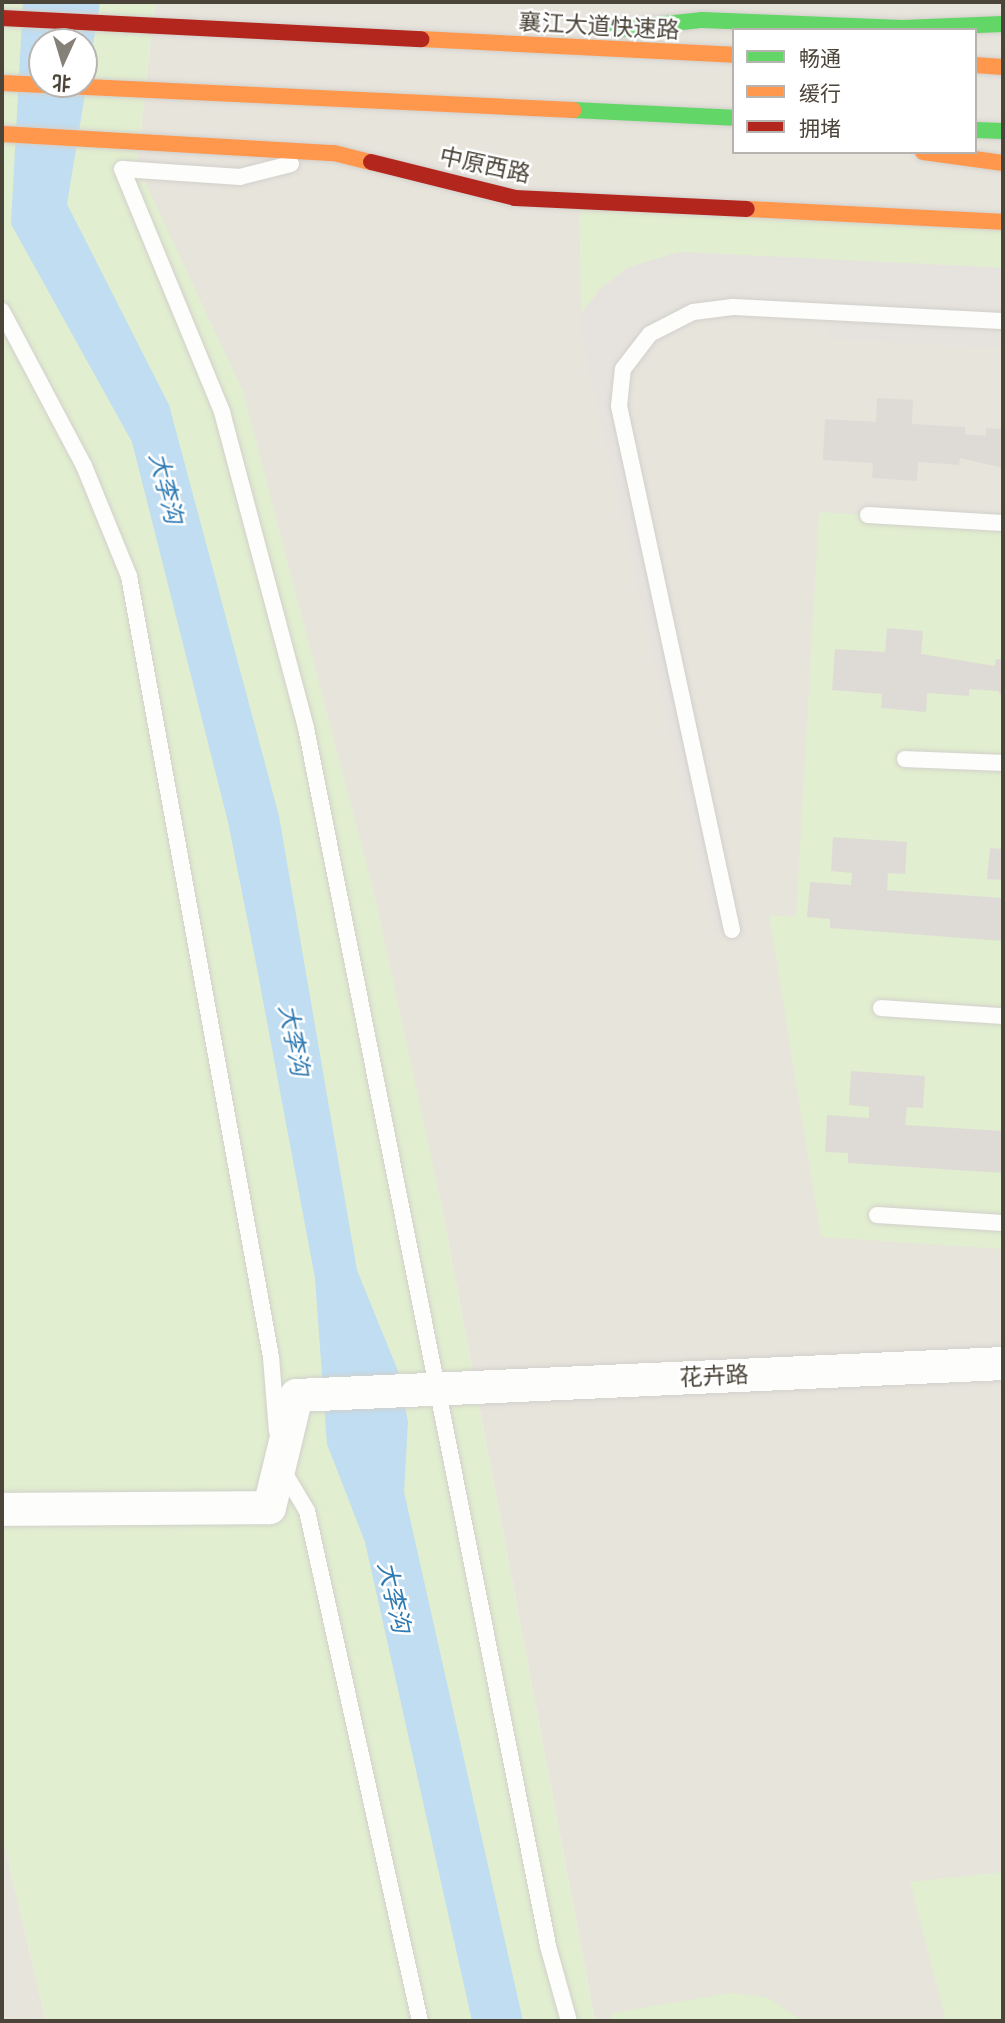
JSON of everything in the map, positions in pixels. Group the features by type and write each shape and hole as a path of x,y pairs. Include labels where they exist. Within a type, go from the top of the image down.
{"main road":[{"name":"襄江大道快速路","path":"2,18 732,55"},
{"path":"490,44 702,20 902,28 1003,24"},
{"path":"977,65 1003,67"},
{"path":"2,83 732,118"},
{"path":"481,105 659,134"},
{"path":"977,130 1003,131"},
{"name":"中原西路","path":"2,134 334,153 515,198 1003,222"},
{"path":"938,154 1003,163"}],"street":[{"name":"花卉路","path":"279,1464 296,1395 1003,1363"},
{"path":"2,1508 269,1507 279,1464"}],"lane":[{"path":"334,153 240,177 122,169 222,412 302,715 434,1389 548,1946 569,2021"},
{"path":"732,930 619,406 623,369 650,334 693,313 733,307 1003,321"},
{"path":"2,311 84,466 129,576 271,1357 279,1464 307,1511 420,2021"},
{"path":"868,514 1003,523"},
{"path":"905,759 1003,762"},
{"path":"881,1008 1003,1016"},
{"path":"877,1215 1003,1223"}],"shaded area":[{"path":"155,2 1003,2 1003,2021 595,2021 441,1203 137,165"},
{"path":"679,252 1003,268 1003,348 829,339 830,313 733,307 650,334 623,369 619,406 732,930 715,933 580,329 581,314 601,288 629,267"},
{"path":"2,1834 46,2021 2,2021"}],"green space":[{"path":"2,2 155,2 137,165 243,391 375,897 441,1203 595,2021 46,2021 2,1834"},
{"path":"579,200 1003,222 1003,268 679,252 601,288 581,314"},
{"path":"819,512 1003,523 1003,1249 821,1237 769,915 796,917"},
{"path":"1003,1872 1003,2021 946,2021 910,1882"},
{"path":"732,1993 769,1998 803,2021 609,2021 612,2013"}],"water":[{"name":"大李沟","path":"23,2 100,2 96,28 28,28 28,98 84,98 67,204 169,405 279,816 357,1270 398,1371 408,1422 404,1492 523,2021 472,2021 365,1542 327,1444 315,1278 256,963 228,822 132,442 11,224"}],"building":[{"path":"877,398 913,400 912,424 965,427 965,434 986,436 986,428 1003,429 1003,468 960,458 959,465 918,462 917,481 872,478 873,463 823,460 825,419 876,422"},
{"path":"887,628 923,631 921,654 995,666 996,659 1003,659 1003,698 998,691 969,689 969,696 927,693 926,712 881,708 882,694 832,690 835,649 885,652"},
{"path":"833,837 907,842 905,874 888,873 887,890 1003,898 1003,941 830,928 830,919 807,917 810,882 851,885 852,873 831,871"},
{"path":"990,848 1003,849 1003,880 987,879"},
{"path":"851,1071 925,1076 923,1108 907,1107 905,1125 1003,1131 1003,1173 848,1163 848,1153 825,1152 827,1115 869,1118 869,1107 849,1105"}],"traffic: fast":[{"path":"611,30 702,20 902,28 1003,24"},
{"path":"573,110 732,118"},
{"path":"977,130 1003,131"}],"traffic: slow":[{"path":"421,39 732,55"},
{"path":"977,65 1003,67"},
{"path":"2,83 573,110"},
{"path":"2,134 334,153 371,162"},
{"path":"938,154 1003,163"},
{"path":"747,209 1003,222"}],"traffic: jam":[{"path":"2,18 421,39"},
{"path":"371,162 515,198 747,209"}]}
